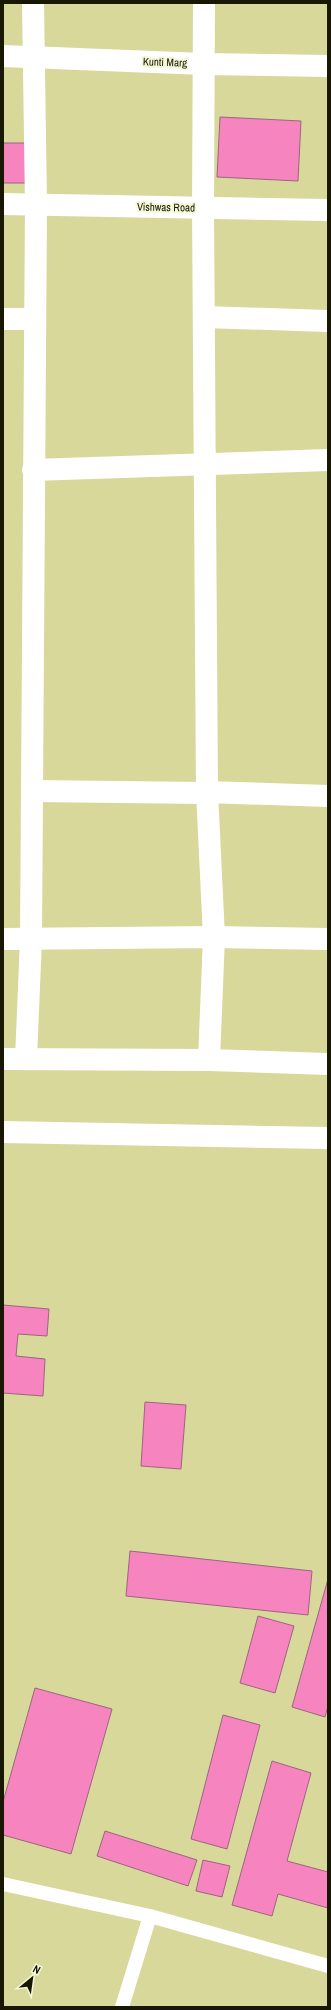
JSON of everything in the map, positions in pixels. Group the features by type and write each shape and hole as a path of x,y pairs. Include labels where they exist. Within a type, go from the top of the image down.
{"street":[{"path":"26,1059 31,939 36,205 33,3"},
{"path":"204,3 203,208 207,792 214,937 209,1060"},
{"name":"Kunti Marg","path":"3,56 204,64 328,66"},
{"name":"Vishwas Road","path":"3,204 328,210"},
{"path":"204,317 328,321"},
{"path":"3,319 35,319"},
{"path":"33,470 328,460"},
{"path":"32,791 207,792 328,796"},
{"path":"3,939 214,937 328,939"},
{"path":"3,1059 209,1060 328,1064"},
{"path":"3,1132 328,1138"}],"lane":[{"path":"3,1884 150,1916 328,1966"},
{"path":"122,2007 150,1916"}],"building":[{"path":"220,117 301,121 298,181 217,177"},
{"path":"3,143 29,143 29,183 3,183"},
{"path":"3,1305 49,1309 47,1336 18,1334 16,1356 45,1359 43,1396 3,1393"},
{"path":"145,1402 186,1405 181,1469 141,1466"},
{"path":"130,1551 312,1571 308,1615 126,1596"},
{"path":"328,1579 328,1706 325,1717 292,1707"},
{"path":"258,1616 294,1626 275,1693 240,1683"},
{"path":"35,1688 112,1709 71,1854 3,1835 3,1802"},
{"path":"223,1715 260,1725 227,1849 191,1839"},
{"path":"272,1761 311,1773 287,1861 328,1872 328,1908 278,1894 272,1916 232,1905"},
{"path":"105,1831 197,1860 188,1886 97,1856"},
{"path":"203,1860 230,1866 222,1897 196,1891"}]}
